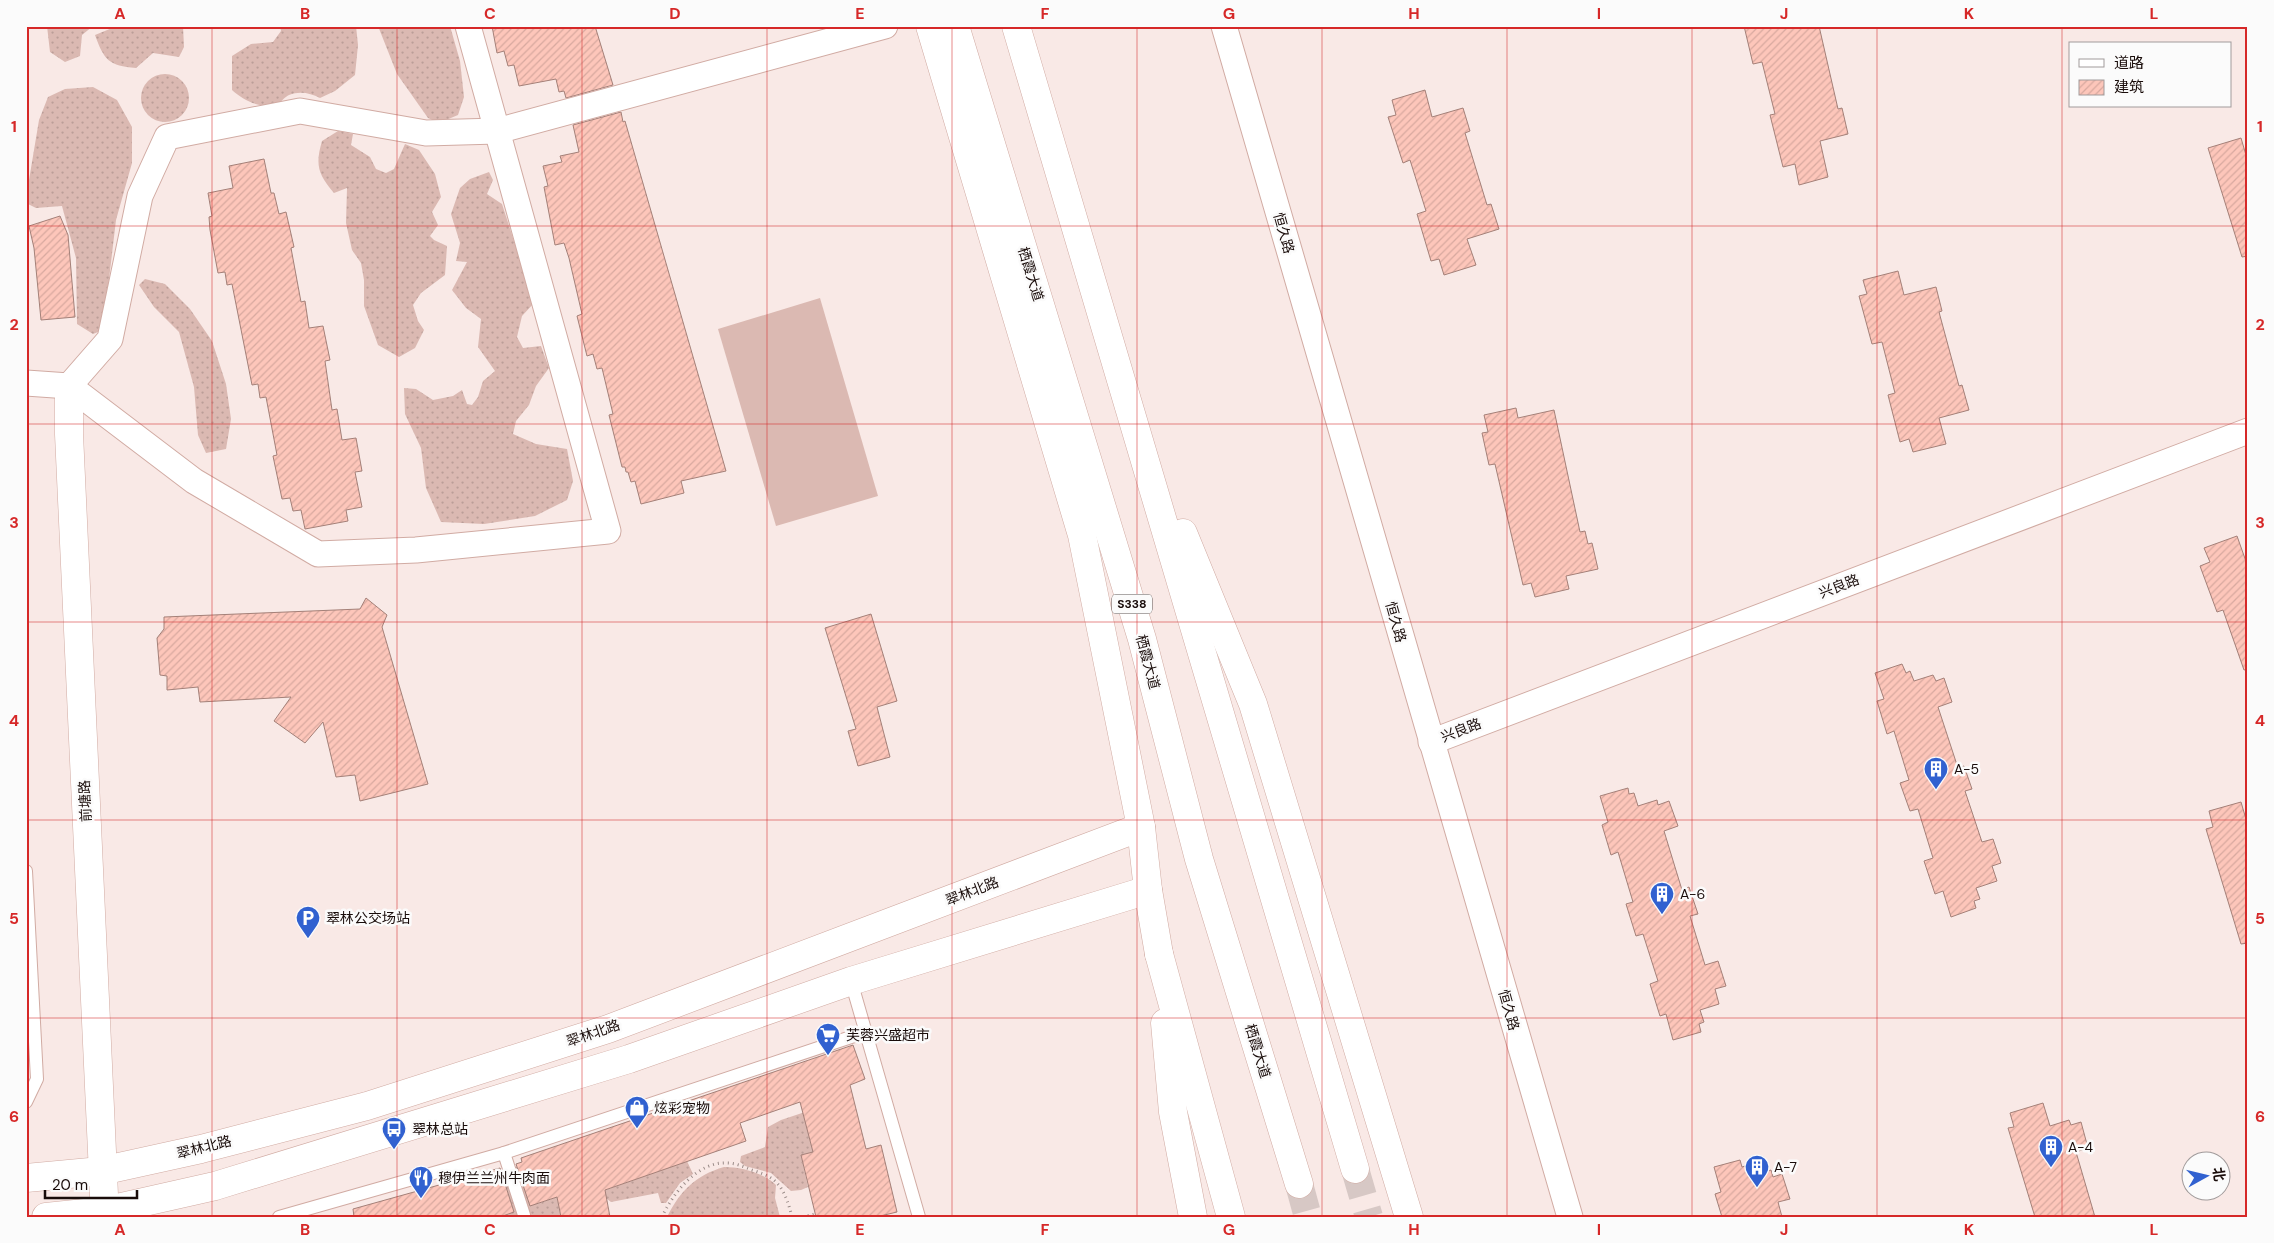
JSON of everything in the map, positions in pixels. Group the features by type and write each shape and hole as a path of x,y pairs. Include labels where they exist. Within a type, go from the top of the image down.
{"main road":[{"path":"930,26 1082,536 1141,827 1148,890 1159,954 1173,1112 1193,1217"},
{"name":"栖霞大道","path":"955,26 1142,639 1199,859 1299,1184"},
{"path":"1016,26 1355,1169"},
{"name":"前塘路","path":"69,386 69,434 104,1214"},
{"path":"1126,393 1253,704 1409,1217"},
{"name":"翠林北路","path":"26,1178 101,1171 202,1149 367,1106 608,1029 1141,827"},
{"path":"46,1217 104,1214 215,1186 629,1059 851,981 1148,890"},
{"path":"1159,954 1231,1217"}],"street":[{"path":"26,383 69,386 194,481 318,554 416,550 608,531 468,26"},
{"path":"69,386 110,339 140,196 167,137 300,111 426,133 497,131 885,26"},
{"name":"恒久路","path":"1224,26 1570,1217"},
{"name":"兴良路","path":"1431,742 2248,431"}],"lane":[{"path":"26,871 38,1079 26,1102"},
{"path":"851,981 919,1217"},
{"path":"279,1217 504,1153 866,1032"},
{"path":"504,1153 524,1215"}],"path":[{"path":"662,1217 669,1203 690,1179 705,1167 725,1163 736,1164 767,1176 777,1183 784,1194 792,1217"},
{"path":"803,1217 815,1214"}],"shaded area":[{"path":"47,26 93,26 82,35 80,56 65,62 50,52"},
{"path":"117,26 183,26 184,47 179,57 153,53 136,68 119,66 105,56 95,35"},
{"path":"280,26 356,26 358,45 355,75 335,91 320,98 309,94 297,93 287,96 276,105 264,106 252,103 241,97 232,90 232,56 251,44 273,42 281,31"},
{"path":"378,26 450,26 460,61 464,97 458,115 439,123 428,118 397,74"},
{"path":"165,74 174,76 182,81 187,89 189,98 187,107 182,115 174,120 165,122 156,120 148,115 143,107 141,98 143,89 148,81 156,76"},
{"path":"93,87 117,100 132,127 132,163 116,220 103,330 93,334 77,324 76,258 62,206 36,208 26,203 26,198 39,120 48,97 65,89"},
{"path":"338,131 353,134 351,145 370,157 376,169 386,173 394,169 405,144 419,150 435,174 441,197 432,212 438,225 430,236 447,246 445,275 421,293 413,305 418,321 424,330 415,348 399,357 378,345 364,306 364,280 361,263 352,250 346,223 347,188 334,193 324,180 319,169 322,141"},
{"path":"489,172 493,180 487,194 502,204 534,303 522,316 517,337 523,348 541,346 549,368 536,386 529,405 516,421 513,434 536,444 567,449 573,481 567,500 535,516 484,524 441,522 426,488 421,448 405,414 404,388 416,389 433,400 453,396 462,390 467,404 472,405 478,397 483,381 495,371 478,347 481,319 466,308 452,290 467,262 456,261 460,243 451,214 460,188 470,179"},
{"path":"145,279 165,284 190,309 212,341 226,384 231,419 226,449 206,453 198,435 194,387 179,332 154,307 139,285"},
{"path":"820,298 878,496 776,526 718,329"},
{"path":"805,1112 813,1152 801,1155 808,1187 791,1191 771,1173 745,1166 740,1162 741,1156 765,1147 768,1127 781,1120"},
{"path":"687,1161 693,1174 680,1183 666,1203 661,1203 658,1193 611,1202 607,1199 588,1202 586,1197"},
{"path":"523,1165 537,1204 557,1197 561,1217 500,1217 510,1214 497,1173"},
{"path":"724,1167 752,1172 765,1177 776,1185 775,1198 780,1217 667,1217 677,1199 690,1185 714,1170"}],"building":[{"path":"492,26 595,26 613,85 566,98 564,91 559,92 556,79 519,86 514,65 508,66 504,51 497,53"},
{"path":"1744,26 1819,26 1838,109 1842,108 1848,134 1820,141 1828,177 1799,185 1795,164 1783,167 1770,115 1775,114 1762,62 1753,64"},
{"path":"1425,90 1432,117 1463,108 1470,131 1465,133 1487,205 1491,204 1499,229 1467,239 1476,265 1444,275 1439,259 1431,261 1417,214 1426,211 1410,160 1403,163 1388,117 1396,115 1392,100"},
{"path":"621,112 726,471 681,481 684,493 641,504 635,481 631,482 625,467 622,467 609,415 613,414 602,368 597,369 593,354 587,356 577,316 582,314 569,258 564,243 555,245 544,187 548,186 543,166 562,162 560,156 579,152 573,125"},
{"path":"2241,138 2248,162 2248,256 2242,257 2208,148"},
{"path":"264,159 271,193 274,193 279,214 286,212 294,247 291,248 301,302 305,301 309,328 323,326 330,360 325,361 332,410 337,409 342,440 356,438 362,471 355,472 362,507 346,510 348,521 305,529 301,510 293,511 290,498 282,499 273,456 277,455 266,397 260,398 258,384 252,385 232,284 227,285 225,272 218,273 210,230 209,217 212,216 208,193 233,188 229,166"},
{"path":"60,216 68,235 75,317 41,320 34,248 29,226"},
{"path":"1898,271 1904,295 1936,287 1942,311 1939,312 1959,386 1962,385 1969,410 1939,418 1946,444 1913,452 1909,439 1900,442 1888,395 1895,393 1882,342 1872,344 1859,296 1867,294 1863,280"},
{"path":"1516,408 1518,418 1554,410 1580,532 1585,531 1588,544 1592,543 1598,569 1566,576 1569,589 1535,597 1531,583 1523,585 1495,464 1489,465 1482,433 1488,432 1484,415"},
{"path":"2237,536 2248,567 2248,669 2244,670 2223,610 2217,612 2200,566 2210,562 2204,548"},
{"path":"366,598 387,615 382,627 428,784 360,801 355,775 336,777 323,722 305,743 274,721 291,697 200,702 198,687 167,690 167,676 160,675 157,638 164,629 164,617 360,609"},
{"path":"871,614 897,701 877,707 890,757 858,766 848,731 856,729 825,628"},
{"name":"A-5","path":"1902,664 1906,673 1910,671 1914,681 1933,675 1936,681 1944,678 1952,702 1938,707 1958,768 1964,766 1972,789 1965,791 1982,842 1993,839 2001,863 1992,866 1997,881 1976,888 1980,899 1974,901 1976,908 1951,917 1943,891 1935,894 1924,861 1933,858 1918,809 1910,811 1900,783 1909,780 1894,731 1887,734 1877,701 1884,699 1875,673"},
{"name":"A-6","path":"1628,788 1629,794 1634,793 1638,806 1657,800 1658,805 1669,801 1678,826 1664,831 1682,890 1689,887 1698,914 1690,916 1705,965 1718,961 1726,986 1715,989 1719,1004 1700,1010 1704,1022 1699,1024 1701,1032 1673,1040 1666,1014 1660,1016 1650,984 1658,981 1643,934 1636,936 1626,904 1633,902 1618,852 1611,855 1602,825 1608,822 1600,796"},
{"path":"2241,802 2248,826 2248,943 2241,944 2206,829 2213,827 2209,811"},
{"path":"853,1045 865,1079 850,1085 866,1149 881,1145 897,1212 876,1217 816,1217 801,1155 813,1152 800,1102 740,1123 746,1141 605,1190 610,1217 561,1217 557,1197 530,1206 516,1164 522,1162 521,1158"},
{"name":"A-4","path":"2043,1103 2050,1126 2069,1120 2071,1125 2081,1122 2088,1148 2076,1152 2095,1217 2035,1217 2008,1128 2014,1127 2010,1113"},
{"name":"A-7","path":"1740,1160 1742,1167 1748,1165 1751,1176 1771,1170 1773,1177 1782,1174 1790,1199 1778,1202 1782,1217 1722,1217 1715,1194 1721,1192 1714,1167"},
{"path":"500,1168 514,1212 500,1217 354,1217 353,1209"}],"tunnel":[{"path":"1355,1169 1369,1217"},
{"path":"1299,1184 1308,1217"}],"place":[{"name":"A-5","path":"1936,790"},
{"name":"A-6","path":"1662,915"},
{"name":"翠林公交场站","path":"308,939"},
{"name":"芙蓉兴盛超市","path":"828,1056"},
{"name":"炫彩宠物","path":"637,1129"},
{"name":"翠林总站","path":"394,1150"},
{"name":"A-4","path":"2051,1168"},
{"name":"A-7","path":"1757,1188"},
{"name":"穆伊兰兰州牛肉面","path":"421,1199"}]}
